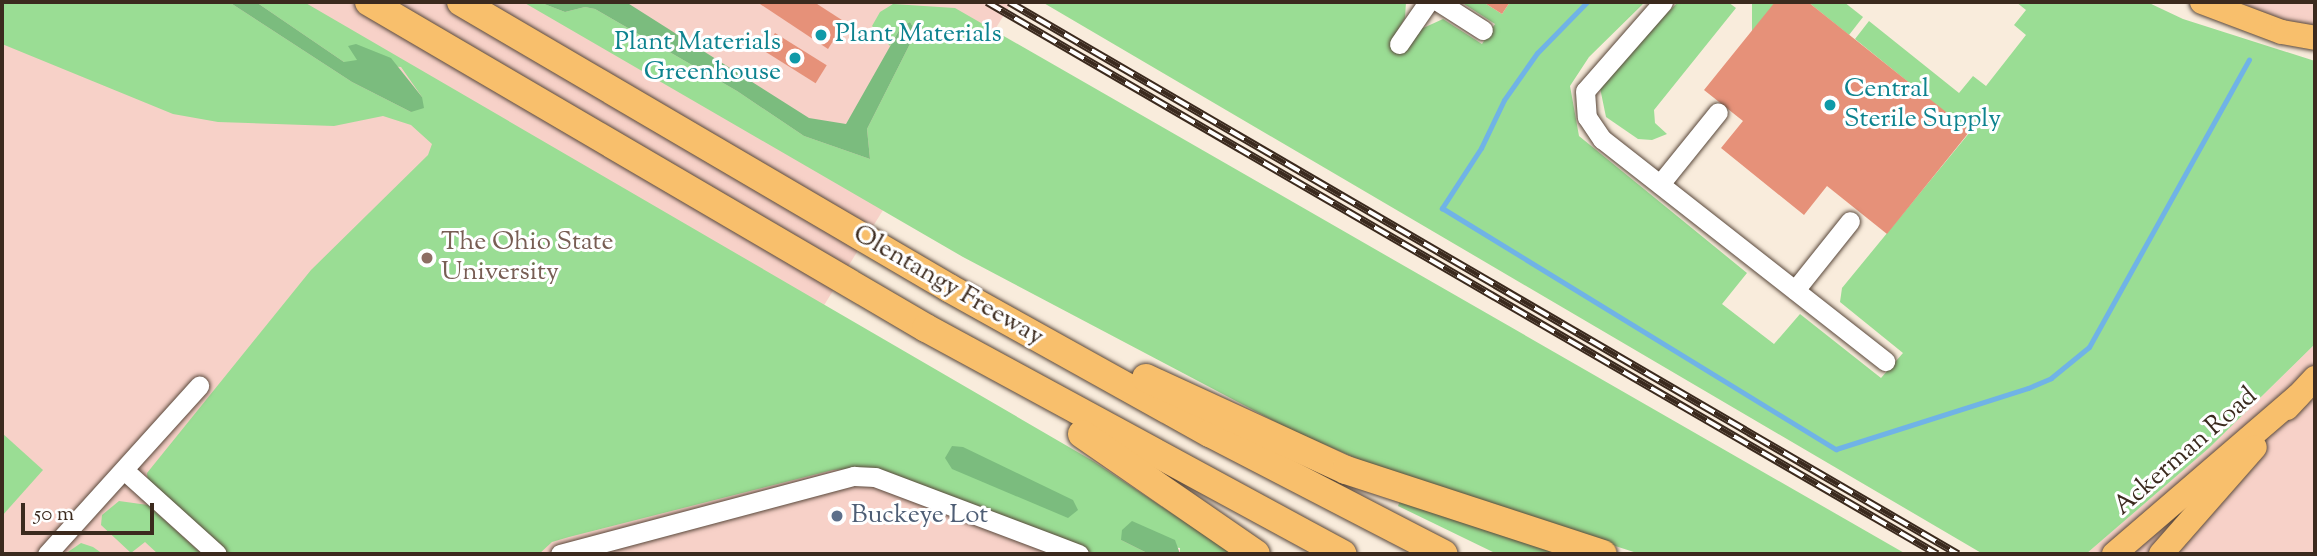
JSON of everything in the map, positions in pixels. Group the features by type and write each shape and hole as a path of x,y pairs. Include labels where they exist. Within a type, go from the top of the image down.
{"highway":[{"name":"Olentangy Freeway","path":"369,2 926,328 1188,474 1343,554"},
{"name":"Olentangy Freeway","path":"461,2 949,288 1210,433 1444,554"},
{"path":"949,288 1346,470 1603,554"},
{"path":"926,328 1256,554"}],"main road":[{"path":"2202,2 2282,32 2315,38"},
{"name":"Ackerman Road","path":"2161,554 2315,378"},
{"name":"Ackerman Road","path":"2113,554 2298,396"}],"lane":[{"path":"1399,44 1428,2"},
{"path":"1439,2 1483,30"},
{"path":"1663,2 1584,91 1587,117 1602,139 1885,361"},
{"path":"1660,184 1718,112"},
{"path":"1795,290 1850,221"},
{"path":"47,554 199,386"},
{"path":"124,470 217,554"},
{"path":"560,554 854,476 875,477 1079,554"}],"shaded area":[{"name":"The Ohio State University","path":"2,2 1012,2 800,344 1187,554 2,554"},
{"path":"2202,2 2315,2 2315,38"},
{"path":"2315,344 2315,554 2086,554 2209,448"}],"green space":[{"path":"2,2 229,2 352,82 411,112 422,97 401,67 344,62 256,2 304,2 1093,461 1233,554 1180,554 1180,548 1121,540 1149,554 1096,554 860,468 833,470 569,537 552,542 539,554 227,554 148,482 147,473 311,270 428,155 432,144 411,125 383,116 334,126 218,122 173,114 2,44"},
{"path":"229,2 256,2 344,62 357,60 348,46 356,44 391,58 422,97 424,108 411,112 352,82"},
{"path":"523,2 539,2 565,12 585,7 595,9 737,91 804,136 870,159 867,129 916,32 910,22 901,27 890,46 872,26 880,12 893,4 955,8 1906,554 1640,554 1390,473 1291,430 963,257"},
{"path":"539,2 626,2 809,118 846,124 901,27 910,22 916,32 867,129 870,159 804,136 737,91 595,9 585,7 565,12"},
{"path":"1042,2 1406,2 1405,18 1390,43 1404,53 1421,29 1443,19 1482,44 1495,24 1461,2 1483,2 1502,14 1510,2 1645,2 1589,57 1570,86 1579,136 1747,273 1722,304 1774,344 1800,314 1881,378 1903,353 1840,302 1842,288 1970,132 1855,39 1869,21 1959,93 1973,76 1986,86 2026,35 2014,25 2026,10 2016,2 2147,2 2183,19 2315,61 2315,344 2209,448 2086,554 1983,554"},
{"path":"1678,2 1728,2 1736,8 1654,110 1655,123 1667,134 1652,140 1638,139 1606,117 1599,83"},
{"path":"1752,2 1775,2 1775,146 1752,146"},
{"path":"1808,2 1844,2 1863,17 1849,35"},
{"path":"2,433 43,470 2,516"},
{"path":"952,446 963,447 1073,500 1078,510 1068,518 952,469 945,458"},
{"path":"119,501 148,505 202,554 158,554 145,542 131,553 101,525 102,515"},
{"path":"1400,501 1564,554 1497,554 1398,506"},
{"path":"1132,521 1175,540 1180,554 1149,554 1121,540 1122,530"},
{"path":"81,543 93,547 103,554 65,554"}],"building":[{"name":"Plant Materials","path":"757,2 814,2 845,22 828,49"},
{"path":"1483,2 1510,2 1502,14"},
{"name":"Central Sterile Supply","path":"1775,2 1808,2 1970,131 1887,234 1827,186 1804,215 1721,148 1743,121 1704,90"},
{"name":"Plant Materials Greenhouse","path":"775,33 827,65 816,83 764,51"}],"waterway":[{"path":"1587,2 1537,53 1504,100 1481,148 1442,208 1836,449 2028,388 2051,378 2089,347 2249,59"}],"railway":[{"path":"987,2 1937,554"},
{"path":"1009,2 1958,554"}],"place":[{"name":"Plant Materials","path":"821,35"},
{"name":"Plant Materials Greenhouse","path":"795,58"},
{"name":"Central Sterile Supply","path":"1830,105"},
{"name":"The Ohio State University","path":"427,258"},
{"name":"Buckeye Lot","path":"837,516"}]}
